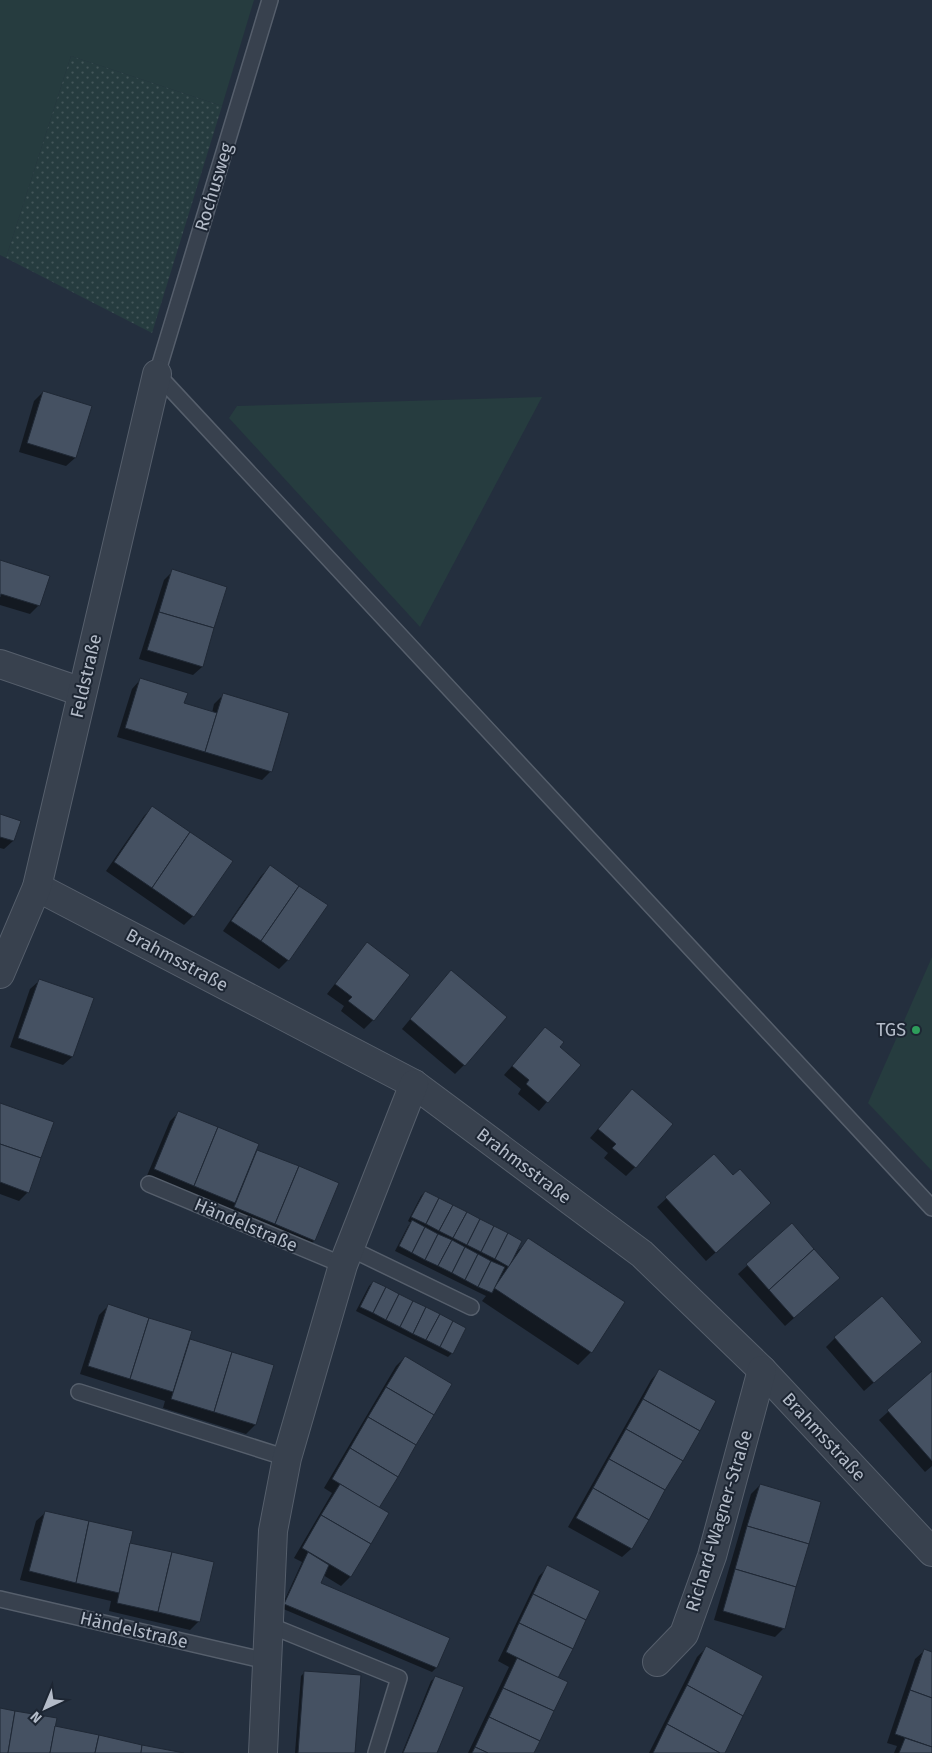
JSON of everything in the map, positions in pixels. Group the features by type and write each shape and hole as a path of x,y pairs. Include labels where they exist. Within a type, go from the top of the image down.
{"street":[{"name":"Feldstraße","path":"0,974 37,887 157,374"},
{"path":"0,664 82,692"},
{"name":"Brahmsstraße","path":"37,887 414,1084 642,1254 762,1370 932,1552"},
{"path":"264,1753 273,1531 286,1458 346,1257 414,1084"},
{"name":"Richard-Wagner-Straße","path":"657,1662 684,1634 712,1556 762,1370"}],"lane":[{"name":"Rochusweg","path":"157,374 270,0"},
{"path":"157,374 932,1208"},
{"name":"Händelstraße","path":"149,1184 346,1257 471,1307"},
{"path":"79,1392 286,1458"},
{"name":"Händelstraße","path":"0,1599 267,1661"},
{"path":"269,1626 399,1678 376,1753"}],"green space":[{"path":"0,0 254,0 222,106 71,56 6,258 0,255"},
{"path":"71,56 222,106 152,333 6,258"},
{"path":"542,397 420,627 229,418 237,406"},
{"name":"TGS","path":"932,957 932,1171 868,1103"}],"building":[{"path":"43,391 92,406 76,458 27,443"},
{"path":"0,560 50,576 40,606 1,594 0,597"},
{"path":"172,569 227,587 214,628 159,612"},
{"path":"159,612 214,628 203,667 147,650"},
{"path":"140,678 188,693 184,703 217,713 205,752 125,728"},
{"path":"223,693 289,713 272,772 205,752"},
{"path":"152,806 190,832 152,888 114,862"},
{"path":"0,814 21,821 14,841 0,837"},
{"path":"190,832 233,861 194,917 152,888"},
{"path":"270,865 299,886 261,941 231,921"},
{"path":"299,886 328,905 289,961 261,941"},
{"path":"367,942 410,975 374,1021 348,1001 352,997 335,984"},
{"path":"451,970 507,1017 465,1066 410,1019"},
{"path":"39,979 94,998 73,1057 18,1038"},
{"path":"545,1027 564,1042 560,1047 581,1065 548,1103 526,1084 529,1080 512,1066"},
{"path":"632,1089 673,1124 636,1168 612,1148 616,1144 598,1129"},
{"path":"0,1103 54,1122 41,1158 0,1144"},
{"path":"178,1111 218,1127 194,1186 154,1169"},
{"path":"218,1127 259,1144 235,1203 194,1186"},
{"path":"0,1144 41,1158 29,1193 0,1182"},
{"path":"257,1150 299,1166 275,1224 234,1207"},
{"path":"714,1154 733,1175 740,1169 771,1203 716,1253 665,1197"},
{"path":"299,1166 339,1183 315,1241 275,1224"},
{"path":"425,1191 439,1198 426,1224 411,1217"},
{"path":"439,1198 453,1205 439,1231 426,1224"},
{"path":"453,1205 467,1212 453,1238 439,1231"},
{"path":"467,1212 480,1219 467,1245 453,1238"},
{"path":"480,1219 494,1226 481,1252 467,1245"},
{"path":"412,1220 425,1227 412,1253 399,1246"},
{"path":"792,1223 814,1249 769,1290 746,1264"},
{"path":"494,1226 508,1233 495,1259 481,1252"},
{"path":"425,1227 438,1234 425,1260 412,1253"},
{"path":"508,1233 522,1241 509,1267 495,1259"},
{"path":"438,1234 452,1240 438,1266 425,1260"},
{"path":"528,1238 625,1302 592,1353 494,1288"},
{"path":"452,1240 465,1247 452,1273 438,1266"},
{"path":"465,1247 478,1254 465,1280 452,1273"},
{"path":"814,1249 840,1278 794,1318 769,1290"},
{"path":"478,1254 491,1261 478,1287 465,1280"},
{"path":"491,1261 505,1267 492,1293 478,1287"},
{"path":"373,1281 386,1287 373,1313 360,1307"},
{"path":"386,1287 399,1294 386,1320 373,1313"},
{"path":"399,1294 413,1301 400,1327 386,1320"},
{"path":"882,1296 922,1342 874,1383 834,1337"},
{"path":"413,1301 426,1307 413,1334 400,1327"},
{"path":"108,1304 149,1318 130,1379 88,1366"},
{"path":"426,1307 440,1314 426,1340 413,1334"},
{"path":"440,1314 453,1321 440,1347 426,1340"},
{"path":"149,1318 192,1331 173,1392 130,1379"},
{"path":"453,1321 466,1328 453,1354 440,1347"},
{"path":"190,1339 232,1352 214,1412 171,1399"},
{"path":"232,1352 274,1365 256,1425 214,1412"},
{"path":"405,1356 452,1384 434,1415 386,1387"},
{"path":"659,1369 716,1401 700,1431 643,1399"},
{"path":"932,1371 932,1461 887,1410"},
{"path":"386,1387 434,1415 416,1445 368,1417"},
{"path":"643,1399 700,1431 683,1461 626,1429"},
{"path":"368,1417 416,1445 398,1477 350,1448"},
{"path":"626,1429 683,1461 665,1490 609,1459"},
{"path":"350,1448 398,1477 379,1508 332,1479"},
{"path":"609,1459 665,1490 649,1520 593,1488"},
{"path":"340,1484 389,1513 371,1544 321,1515"},
{"path":"760,1484 821,1502 809,1544 747,1526"},
{"path":"593,1488 649,1520 632,1549 576,1518"},
{"path":"45,1511 89,1521 76,1583 29,1571"},
{"path":"321,1515 371,1544 351,1577 302,1548"},
{"path":"89,1521 133,1531 119,1593 76,1583"},
{"path":"747,1526 809,1544 796,1587 735,1569"},
{"path":"130,1543 172,1552 158,1612 117,1603"},
{"path":"172,1552 214,1562 200,1622 158,1612"},
{"path":"308,1552 329,1565 321,1583 450,1638 437,1668 284,1604"},
{"path":"547,1565 600,1591 586,1620 533,1594"},
{"path":"735,1569 796,1587 785,1629 723,1611"},
{"path":"533,1594 586,1620 573,1649 519,1623"},
{"path":"519,1623 573,1649 558,1678 506,1652"},
{"path":"706,1646 763,1676 743,1716 687,1685"},
{"path":"924,1649 932,1652 932,1698 910,1690"},
{"path":"517,1658 568,1682 554,1711 503,1688"},
{"path":"304,1671 361,1675 355,1753 298,1753"},
{"path":"435,1676 464,1687 437,1753 403,1753"},
{"path":"687,1685 743,1716 725,1753 720,1753 667,1724"},
{"path":"503,1688 554,1711 540,1741 489,1717"},
{"path":"910,1690 932,1698 932,1747 895,1734"},
{"path":"0,1708 15,1711 8,1753 0,1753"},
{"path":"15,1711 57,1718 50,1753 8,1753"},
{"path":"489,1717 540,1741 534,1753 488,1753 475,1747"},
{"path":"667,1724 720,1753 653,1753"},
{"path":"55,1726 99,1735 95,1753 50,1753"},
{"path":"99,1735 142,1745 141,1753 95,1753"},
{"path":"905,1738 932,1747 932,1753 899,1753"},
{"path":"142,1745 184,1753 141,1753"},
{"path":"475,1747 488,1753 472,1753"}],"place":[{"name":"TGS","path":"916,1030"}]}
